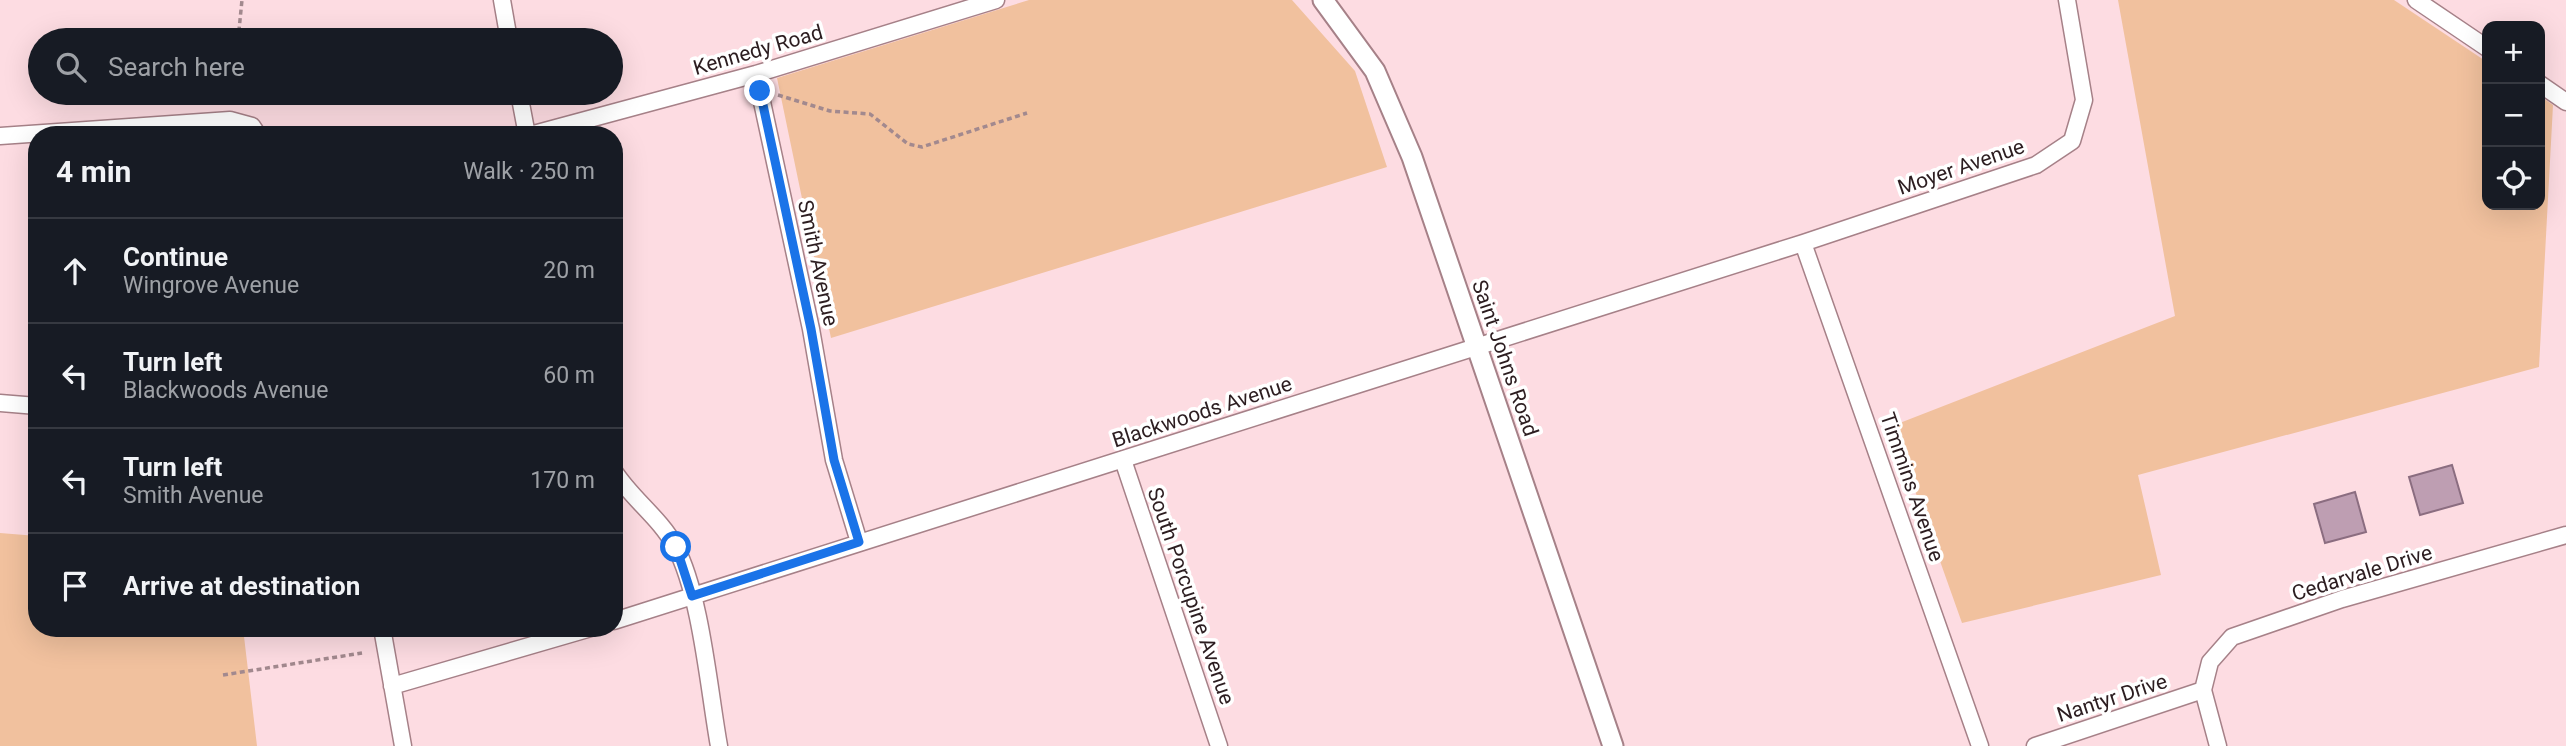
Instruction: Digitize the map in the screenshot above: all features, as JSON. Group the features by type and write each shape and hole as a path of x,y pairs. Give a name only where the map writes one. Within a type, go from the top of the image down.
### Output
{"street":[{"path":"502,0 507,28"},
{"name":"Kennedy Road","path":"562,126 756,74 996,0"},
{"name":"Saint Johns Road","path":"1323,0 1375,71 1412,157 1613,746"},
{"name":"Moyer Avenue","path":"1803,243 2036,165 2072,141 2084,100 2067,0"},
{"path":"2416,0 2482,45"},
{"name":"Smith Avenue","path":"756,74 811,329 834,460 859,542"},
{"path":"2545,87 2566,102"},
{"path":"522,105 526,126"},
{"path":"144,126 230,120 252,126"},
{"path":"0,136 28,134"},
{"name":"Blackwoods Avenue","path":"623,618 1803,243"},
{"name":"Timmins Avenue","path":"1803,243 1980,746"},
{"path":"0,403 28,405"},
{"name":"South Porcupine Avenue","path":"1123,460 1219,746"},
{"path":"623,483 638,504 670,537 681,559 692,596 719,746"},
{"name":"Cedarvale Drive","path":"2203,690 2210,662 2232,637 2342,599 2566,535"},
{"path":"384,637 403,746"},
{"path":"392,686 560,637"},
{"path":"2203,690 2218,746"},
{"name":"Nantyr Drive","path":"2035,746 2203,690"}],"path":[{"path":"239,28 242,0"},
{"path":"760,91 830,111 870,114 908,144 922,147 1027,113"},
{"path":"223,675 362,653"}],"shaded area":[{"path":"1029,0 1292,0 1355,71 1387,167 831,338 777,78"},
{"path":"2118,0 2394,0 2482,59 2482,210 2545,210 2545,99 2553,105 2539,367 2138,475 2161,575 1962,623 1892,426 2175,316"},
{"path":"0,533 28,535 28,637 244,637 257,746 0,746"}],"building":[{"path":"2452,465 2463,503 2420,515 2409,477"},
{"path":"2355,492 2366,532 2325,543 2314,504"}],"route":[{"path":"676,547 692,596 859,542 834,460 811,329 760,91"}]}
